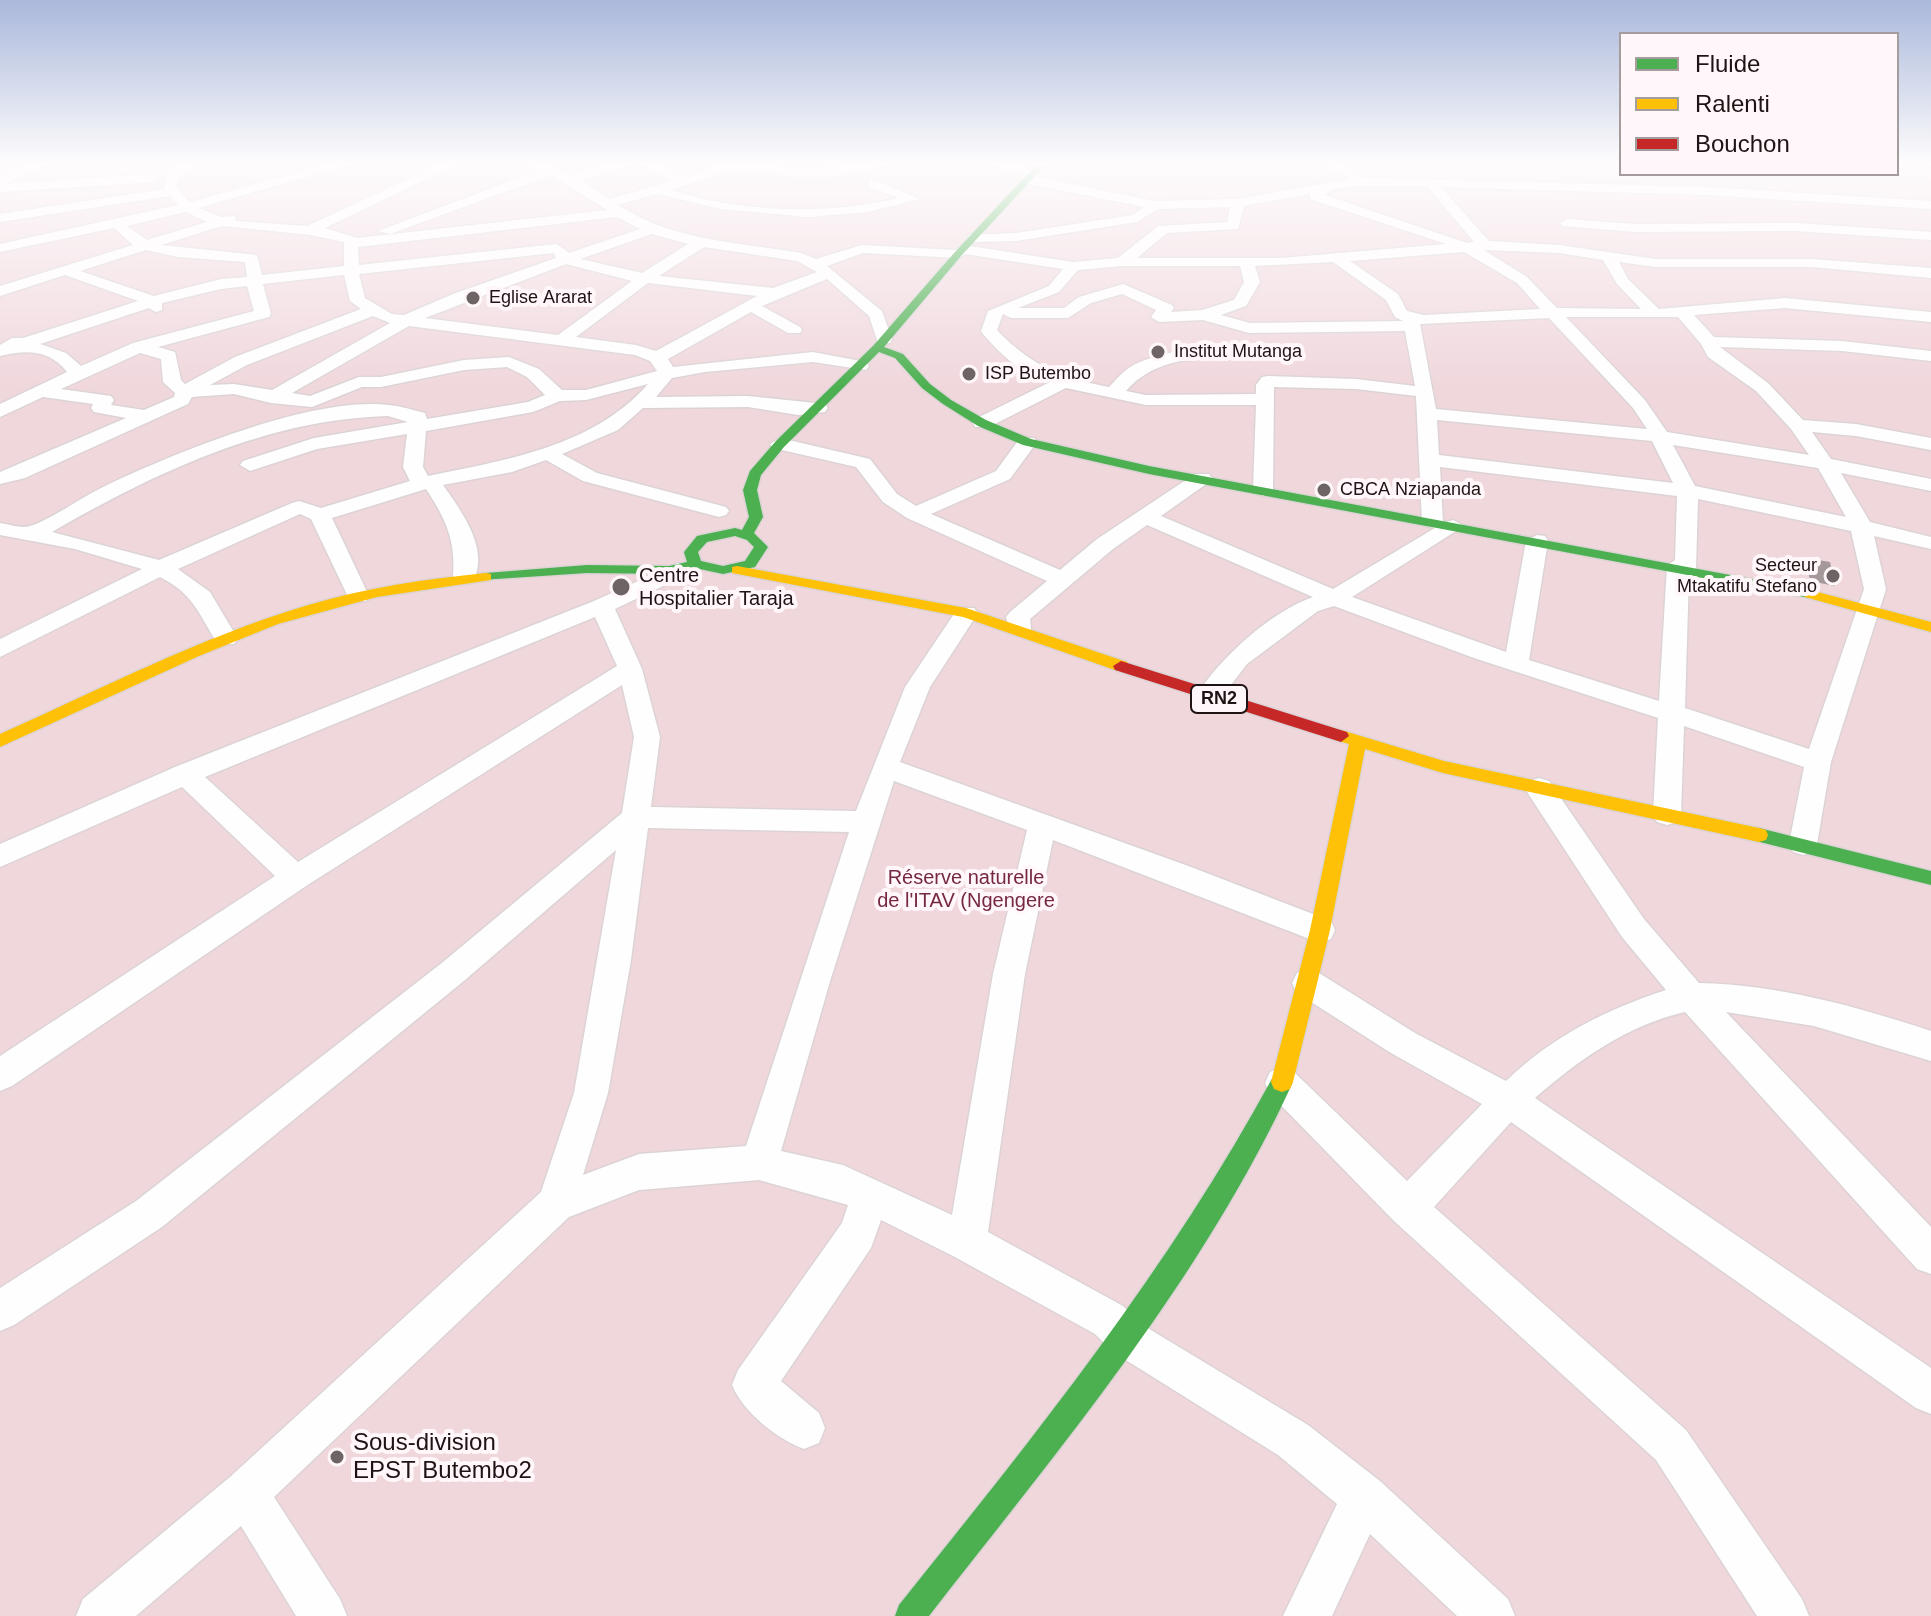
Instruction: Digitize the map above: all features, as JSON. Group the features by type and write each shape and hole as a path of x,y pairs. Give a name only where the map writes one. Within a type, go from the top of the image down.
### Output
{"main road":[{"path":"747,534 756,517 750,490 755,474 780,444 860,366 974,238"},
{"path":"880,344 899,356 926,386 982,423 1027,442 1263,490 1682,567 1870,608 1931,627"},
{"path":"718,533 714,524 719,511 750,490"},
{"path":"590,569 695,545 718,533 747,534 767,552 737,570"},
{"path":"0,741 226,639 358,596 464,578 590,569 686,567 695,545"},
{"name":"RN2","path":"686,567 713,571 737,570 966,613 1209,696 1443,767 1803,844 1931,878"},
{"name":"RN2","path":"829,568 902,603"},
{"path":"910,1616 1127,1338 1202,1226 1282,1083 1320,930 1358,742"}],"street":[{"path":"0,248 47,250 76,238"},
{"path":"0,478 18,474 182,400 184,392 258,334 263,314 254,280 258,255 194,255 132,238"},
{"path":"0,291 174,238"},
{"path":"286,242 293,238"},
{"path":"343,238 353,243 397,238"},
{"path":"353,243 365,238"},
{"path":"555,238 560,253"},
{"path":"271,398 409,319 560,253 616,238"},
{"path":"693,238 704,241 724,238"},
{"path":"781,238 876,314 880,344"},
{"path":"965,247 1009,238"},
{"path":"1122,262 1154,238"},
{"path":"1439,238 1466,247 1504,266 1553,313 1645,410 1687,491 1689,517 1682,567 1667,815"},
{"path":"1478,238 1485,246"},
{"path":"1575,238 1583,252"},
{"path":"1776,238 1812,263"},
{"path":"1871,238 1907,271"},
{"path":"563,339 645,278 704,241"},
{"path":"0,649 163,567 299,507 320,515 426,482 512,466 547,453 611,426 639,403 666,374 665,365 658,357 636,350 388,318 371,311 358,301 352,283 353,243"},
{"path":"658,357 823,269 856,245 965,247 1073,266 1122,262 1246,263 1338,259 1485,246 1583,252 1656,263 1812,263 1931,273"},
{"path":"47,250 67,271 153,301 157,310 180,334"},
{"path":"0,351 153,301 254,280 560,253 583,267 645,278 774,293"},
{"path":"1608,256 1622,281 1655,314"},
{"path":"1209,696 1238,659 1276,629 1310,606 1336,597 1443,524 1412,322 1401,314 1392,297 1338,259"},
{"path":"1105,264 1123,289 1166,308 1159,317 1204,315 1240,303 1252,282 1246,263"},
{"path":"1841,265 1870,287"},
{"path":"1073,266 1054,289 996,311 989,331 1010,354 1036,372 1113,394 1187,402 1255,374"},
{"path":"1002,310 1008,313 1068,313 1085,300 1123,289"},
{"path":"1887,297 1931,334"},
{"path":"1805,304 1842,346"},
{"path":"1263,490 1255,374 1243,330 1249,328 1456,321 1553,313 1683,313 1805,304 1931,317"},
{"path":"751,306 794,330"},
{"path":"0,411 139,347 180,334 258,334 371,311"},
{"path":"1683,313 1709,342 1714,353 1762,387 1798,425 1845,494 1861,526 1875,589 1818,762 1803,844"},
{"path":"1204,315 1249,328"},
{"path":"0,334 66,359 77,374"},
{"path":"258,334 336,361"},
{"path":"1709,342 1842,346 1930,357"},
{"path":"139,347 169,356 172,382 184,392 234,389 309,410 380,409 404,411 418,417 413,467 464,534 467,546 464,578"},
{"path":"1113,394 1138,369 1203,353 1276,380 1356,384 1424,392"},
{"path":"250,465 314,444 533,407 557,396 586,395 666,374 786,358 813,357 860,366"},
{"path":"32,534 113,490 309,410 359,382 381,382 464,365 509,362 533,373 557,396"},
{"path":"982,423 1064,382"},
{"path":"45,392 105,400 100,408 144,416"},
{"path":"639,403 758,402 792,404 798,409 819,408"},
{"path":"1428,414 1660,436 1931,485"},
{"path":"1798,425 1856,430 1931,444"},
{"path":"914,514 1003,475 1027,442"},
{"path":"780,444 863,463 890,498 914,514 1061,579"},
{"path":"547,453 590,477 719,511"},
{"path":"1432,460 1687,491 1931,543"},
{"path":"1019,629 1018,617 1061,579 1202,478"},
{"path":"320,515 358,596"},
{"path":"1146,517 1336,597 1516,664 1673,712 1818,762"},
{"path":"0,529 163,567 198,592 226,639"},
{"path":"1516,664 1537,541"},
{"path":"0,856 185,774 602,606 686,567"},
{"path":"556,1203 591,1093 647,737 630,669 602,606"},
{"path":"759,1163 885,767 918,687 966,613"},
{"path":"0,1075 296,878 630,669"},
{"path":"885,767 1320,930"},
{"path":"185,774 296,878"},
{"path":"1539,788 1633,928 1691,997 1931,1255"},
{"path":"0,1311 149,1214 454,971 636,817 866,822"},
{"path":"967,1242 1009,974 1042,825"},
{"path":"1308,983 1403,1043 1510,1101 1931,1393"},
{"path":"1407,1208 1510,1101 1571,1046 1633,1011 1691,997 1783,1004 1872,1026 1931,1046"},
{"path":"1282,1083 1407,1208 1671,1445 1785,1616"},
{"path":"100,1616 246,1493 556,1203 639,1172 759,1163 843,1183 967,1242 1109,1320 1127,1338 1293,1440 1364,1497 1491,1616"},
{"path":"804,1428 753,1385 857,1234 870,1196"},
{"path":"246,1493 323,1616"},
{"path":"1307,1616 1364,1497"}],"green space":[{"name":"Réserve naturelle de l'ITAV (Ngengere","path":"0,238 1931,238 1931,1616 0,1616"}],"building":[{"path":"1806,558 1830,562 1835,586 1810,581"}],"traffic: fast":[{"path":"747,534 756,517 750,490 755,474 780,444 877,348 973,238"},
{"path":"877,348 899,356 926,386 947,402 982,423 1027,442 1149,470 1810,594"},
{"path":"735,532 752,537 761,547 750,564 723,570 695,564 691,552 702,539 735,532"},
{"path":"486,577 587,569 669,570 695,564"},
{"path":"1759,835 1931,878"},
{"path":"910,1616 1061,1424 1157,1292 1244,1154 1282,1082"}],"traffic: slow":[{"path":"737,570 966,613 1121,666"},
{"path":"0,741 154,669 272,621 377,592 486,577"},
{"path":"1810,594 1931,627"},
{"path":"1341,736 1443,767 1759,835"},
{"path":"1282,1082 1320,930 1358,742"}],"traffic: jam":[{"path":"1121,666 1341,736"}],"place":[{"name":"Eglise Ararat","path":"473,298"},
{"name":"Institut Mutanga","path":"1158,352"},
{"name":"ISP Butembo","path":"969,374"},
{"name":"CBCA Nziapanda","path":"1324,490"},
{"name":"Secteur Mtakatifu Stefano","path":"1833,576"},
{"name":"Centre Hospitalier Taraja","path":"621,587"},
{"name":"Sous-division EPST Butembo2","path":"337,1457"}]}
